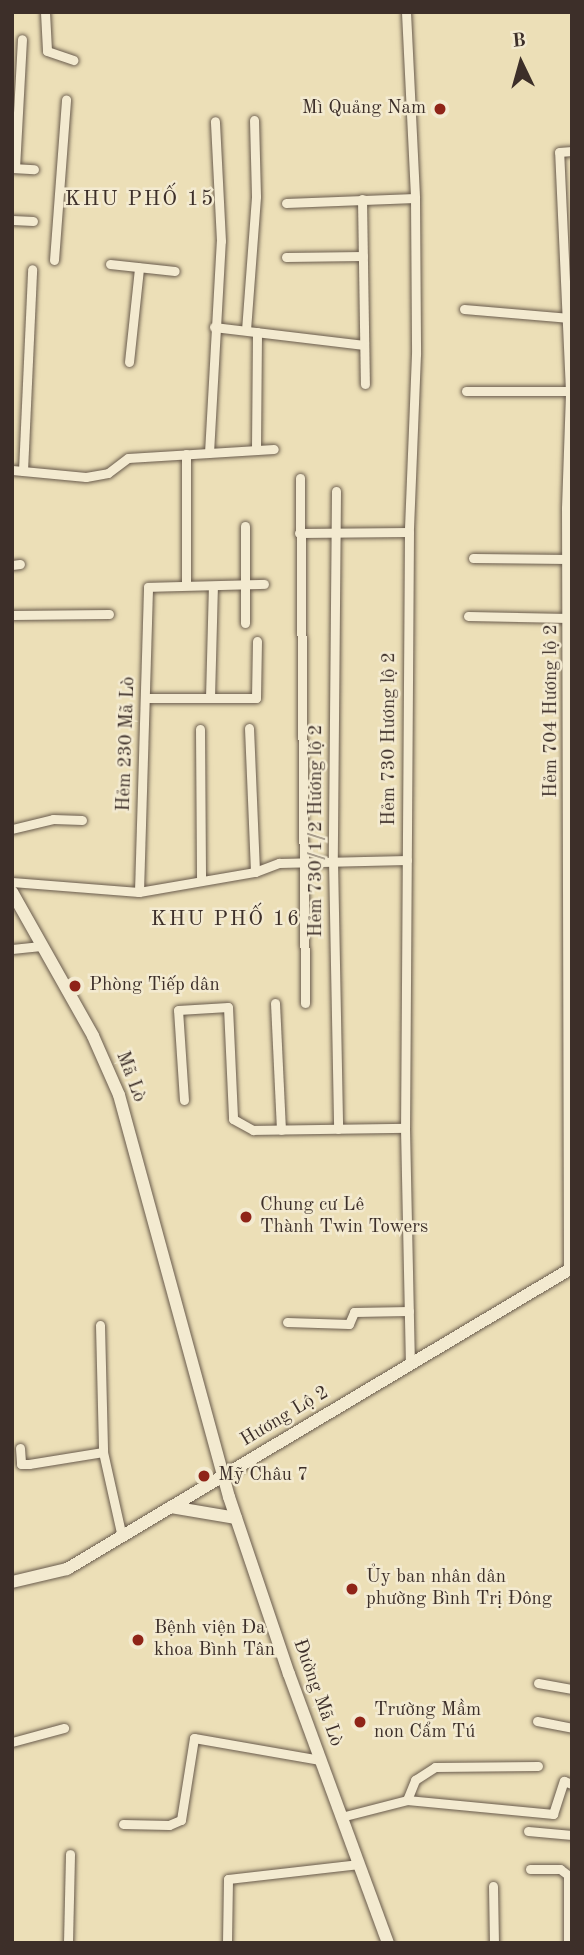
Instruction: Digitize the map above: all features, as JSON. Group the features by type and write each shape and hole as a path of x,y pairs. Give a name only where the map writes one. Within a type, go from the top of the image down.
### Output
{"main road":[{"name":"Mã Lò","path":"12,892 93,1037 118,1095 170,1293"},
{"name":"Hương Lộ 2","path":"12,1582 67,1569 570,1269"},
{"name":"Đường Mã Lò","path":"170,1293 236,1518 320,1760 388,1943"},
{"path":"171,1507 236,1518"}],"street":[{"path":"45,12 47,51 73,60"},
{"name":"Hẻm 730 Hương lộ 2","path":"406,12 415,198 409,532 405,1128 410,1364"},
{"path":"22,39 13,168 34,169"},
{"path":"54,260 66,99"},
{"path":"246,330 256,196 254,120"},
{"path":"209,453 214,327 221,241 215,121"},
{"name":"Hẻm 704 Hương lộ 2","path":"570,1269 570,391 569,318 559,152 572,151"},
{"path":"286,203 415,198"},
{"path":"362,199 365,384"},
{"path":"12,220 33,221"},
{"path":"286,257 363,256"},
{"path":"110,264 175,271"},
{"path":"129,362 139,268"},
{"path":"23,471 32,269"},
{"path":"464,309 569,318"},
{"path":"214,327 364,345"},
{"path":"256,448 257,331"},
{"path":"466,391 570,391"},
{"path":"12,470 86,477 108,473 128,458 256,448 274,449"},
{"path":"186,454 186,584"},
{"path":"300,478 305,1003"},
{"name":"Hẻm 730/1/2 Hương lộ 2","path":"336,491 333,860 338,1129"},
{"path":"245,526 245,623"},
{"path":"299,533 409,532"},
{"path":"472,558 570,565"},
{"name":"Hẻm 230 Mã Lò","path":"139,892 147,698 148,587 264,584"},
{"path":"210,698 213,586"},
{"path":"12,615 109,614"},
{"path":"468,616 570,622"},
{"path":"147,698 256,698 257,641"},
{"path":"249,728 255,872"},
{"path":"200,729 201,880"},
{"path":"12,830 53,819 82,820"},
{"path":"12,882 139,892 303,861 407,860"},
{"path":"12,949 41,946"},
{"path":"275,1003 281,1130"},
{"path":"184,1100 178,1010 228,1007 233,1119 253,1130 405,1128"},
{"path":"287,1322 349,1324 354,1312 409,1311"},
{"path":"100,1325 103,1452 122,1537"},
{"path":"20,1448 21,1464 103,1452"},
{"path":"538,1683 572,1689"},
{"path":"537,1721 572,1728"},
{"path":"12,1742 64,1728"},
{"path":"123,1824 169,1825 183,1817 194,1738 320,1760"},
{"path":"407,1800 415,1780 435,1767 538,1766"},
{"path":"553,1833 553,1814 568,1783"},
{"path":"341,1817 407,1800 553,1814"},
{"path":"528,1831 572,1835"},
{"path":"68,1943 70,1854"},
{"path":"227,1943 228,1879 359,1864"},
{"path":"530,1869 560,1869 568,1875 568,1943"},
{"path":"493,1886 494,1943"}],"place":[{"name":"Mì Quảng Nam","path":"440,109"},
{"name":"Phòng Tiếp dân","path":"75,986"},
{"name":"Chung cư Lê Thành Twin Towers","path":"246,1217"},
{"name":"Mỹ Châu 7","path":"204,1476"},
{"name":"Ủy ban nhân dân phường Bình Trị Đông","path":"352,1589"},
{"name":"Bệnh viện Đa khoa Bình Tân","path":"138,1640"},
{"name":"Trường Mầm non Cẩm Tú","path":"360,1722"}],"district":[{"name":"KHU PHỐ 15","path":"140,200"},
{"name":"KHU PHỐ 16","path":"226,920"}]}
